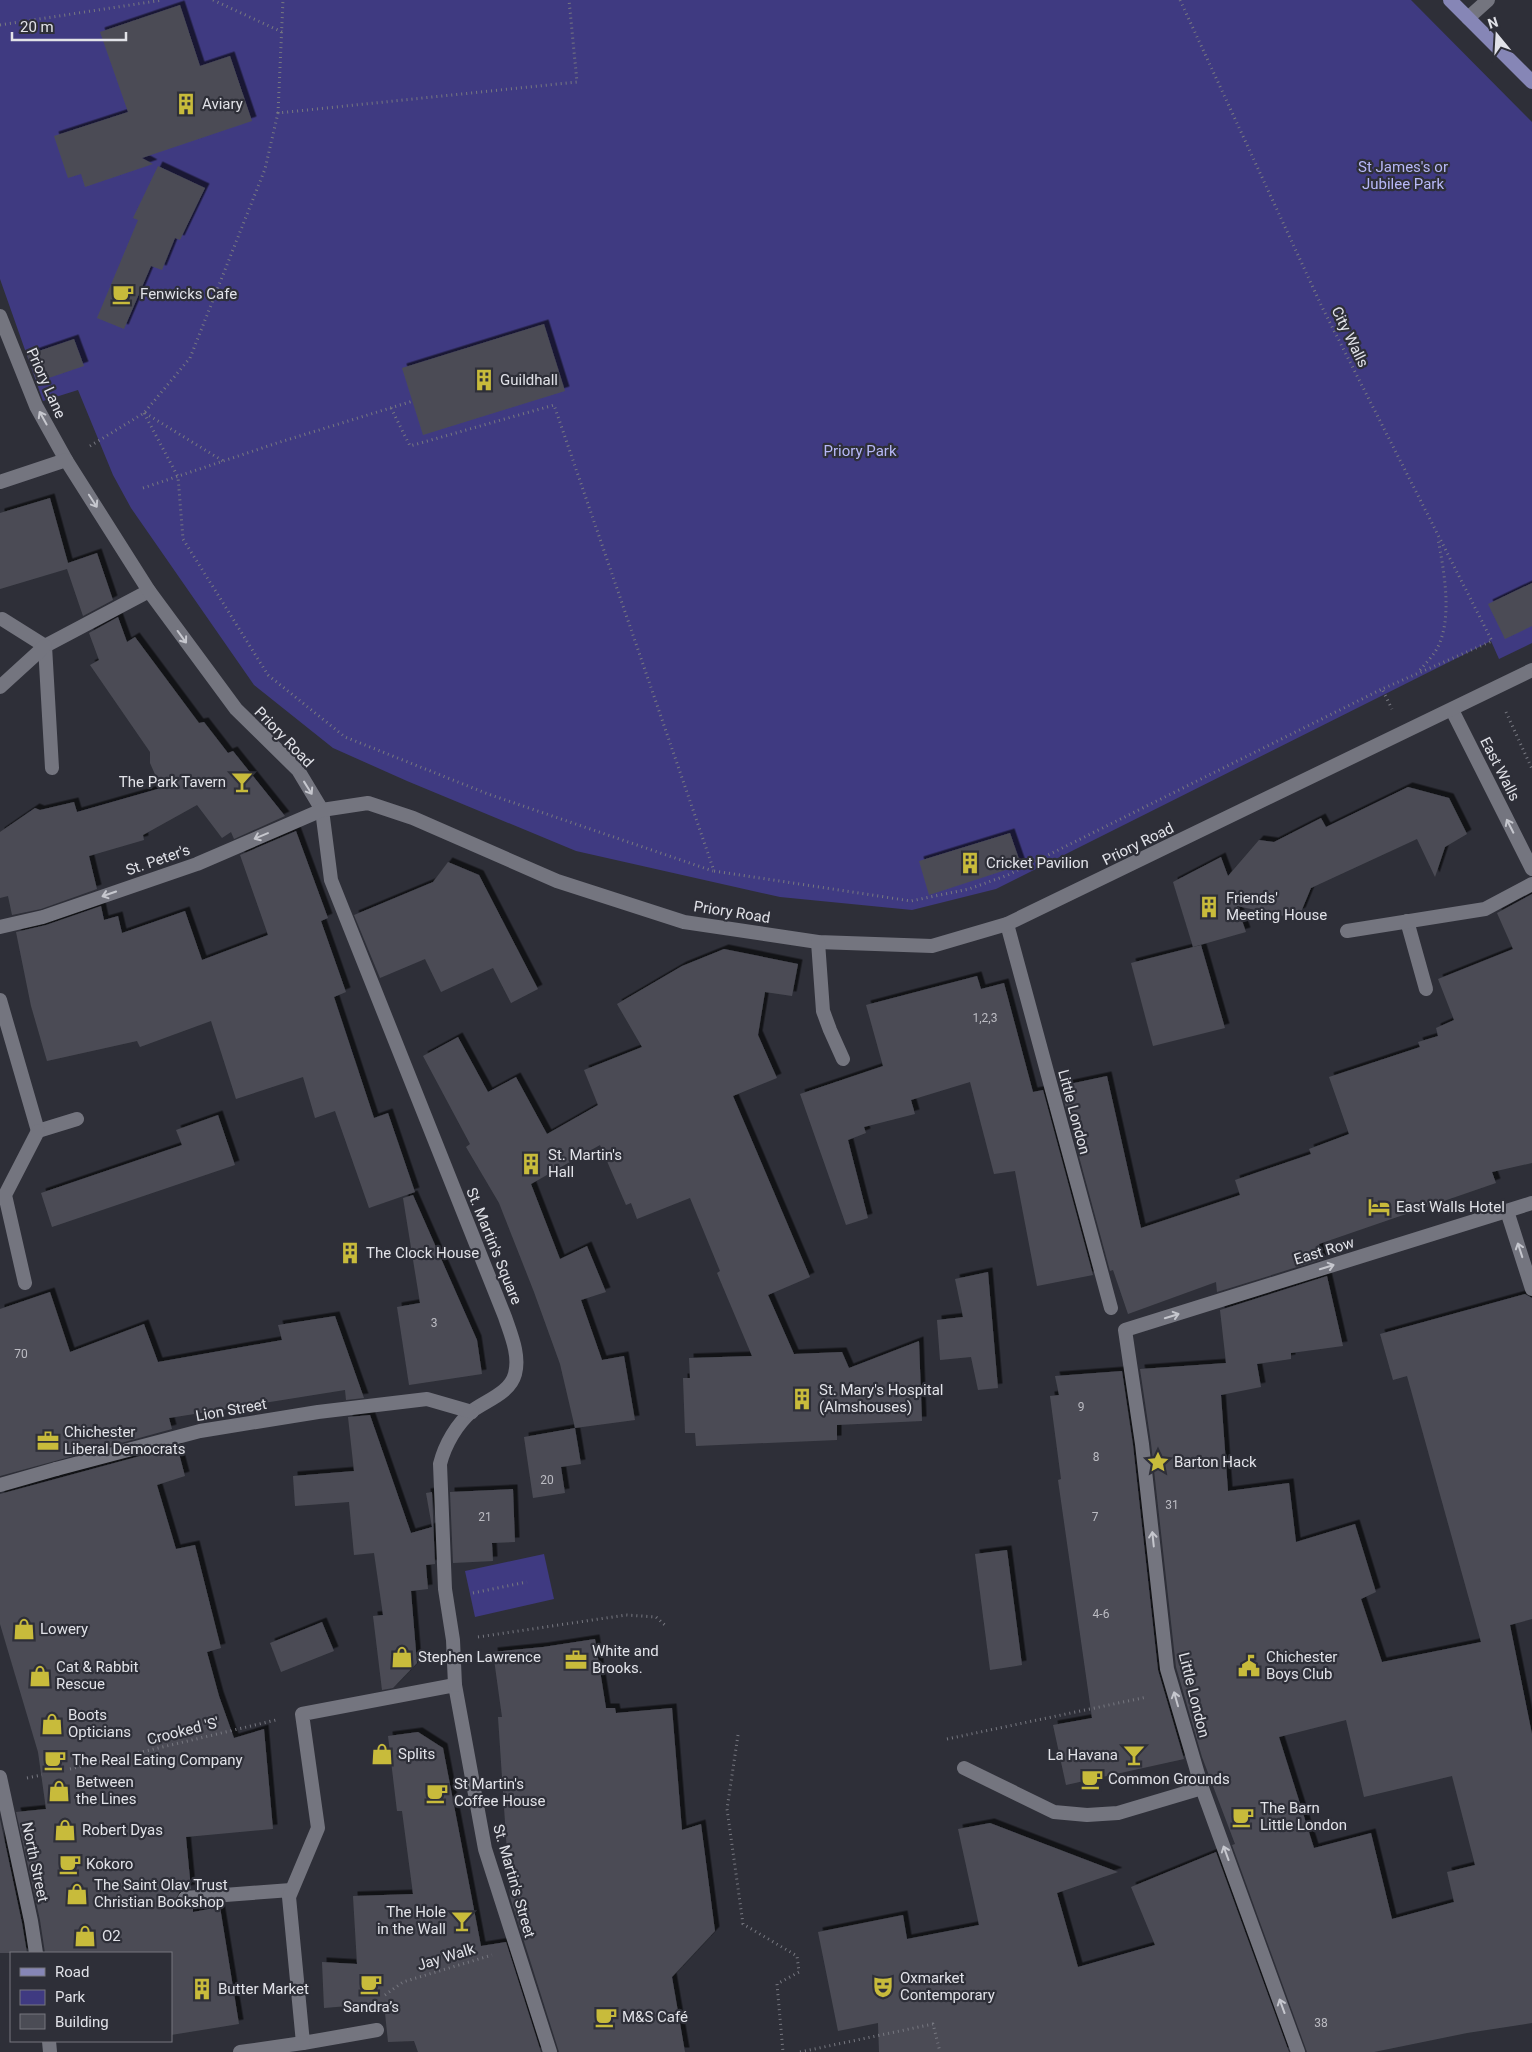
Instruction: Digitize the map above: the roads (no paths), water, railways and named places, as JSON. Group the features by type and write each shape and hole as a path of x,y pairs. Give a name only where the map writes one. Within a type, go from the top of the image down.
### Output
{"main road":[{"path":"1450,0 1532,82"}],"street":[{"path":"1468,18 1488,0"},
{"name":"Priory Lane","path":"0,316 36,406 66,460"},
{"path":"0,482 66,460"},
{"name":"Priory Road","path":"66,460 148,591 236,709 298,770 322,810 368,803 413,818 557,881 684,922 818,942 932,946 1007,924 1532,670"},
{"path":"0,687 45,646 148,591"},
{"path":"2,619 45,646"},
{"path":"45,646 52,768"},
{"name":"East Walls","path":"1452,710 1532,869"},
{"name":"St. Peter's","path":"0,926 42,917 197,864 322,810"},
{"name":"St. Martin's Square","path":"322,810 331,880 505,1317 516,1352 517,1363 512,1382 502,1392 472,1412 459,1425 444,1452 440,1464 442,1553 452,1640 454,1686"},
{"path":"1347,931 1485,909 1532,884"},
{"path":"1407,921 1426,988"},
{"name":"Little London","path":"1007,924 1110,1308"},
{"path":"818,942 823,1011 843,1059"},
{"path":"0,1000 38,1131 5,1195 25,1282"},
{"path":"38,1131 77,1119"},
{"name":"East Row","path":"1125,1330 1532,1203"},
{"path":"1507,1211 1532,1289"},
{"name":"Little London","path":"1125,1330 1142,1444 1167,1669 1202,1788 1298,2052"},
{"name":"Lion Street","path":"0,1485 200,1431 318,1412 427,1399 472,1412"},
{"path":"303,2043 289,1896 318,1828 302,1714 454,1686"},
{"name":"St. Martin's Street","path":"454,1686 485,1849 550,2052"},
{"path":"964,1768 1054,1812 1088,1815 1118,1813 1202,1788"},
{"name":"North Street","path":"0,1777 36,1952"},
{"path":"185,1898 291,1890"},
{"path":"240,2052 377,2030"}],"place":[{"name":"Aviary","path":"186,104"},
{"name":"Fenwicks Cafe","path":"123,294"},
{"name":"Guildhall","path":"484,380"},
{"name":"The Park Tavern","path":"242,782"},
{"name":"Cricket Pavilion","path":"970,863"},
{"name":"Friends' Meeting House","path":"1209,907"},
{"name":"St. Martin's Hall","path":"531,1164"},
{"name":"East Walls Hotel","path":"1379,1207"},
{"name":"The Clock House","path":"350,1253"},
{"name":"St. Mary's Hospital (Almshouses)","path":"802,1399"},
{"name":"Chichester Liberal Democrats","path":"48,1441"},
{"name":"Barton Hack","path":"1158,1462"},
{"name":"Lowery","path":"24,1629"},
{"name":"Stephen Lawrence","path":"402,1657"},
{"name":"White and Brooks.","path":"576,1660"},
{"name":"Chichester Boys Club","path":"1249,1666"},
{"name":"Cat & Rabbit Rescue","path":"40,1676"},
{"name":"Boots Opticians","path":"52,1724"},
{"name":"Splits","path":"382,1754"},
{"name":"La Havana","path":"1134,1755"},
{"name":"The Real Eating Company","path":"55,1760"},
{"name":"Common Grounds","path":"1092,1779"},
{"name":"Between the Lines","path":"59,1791"},
{"name":"St Martin's Coffee House","path":"437,1793"},
{"name":"The Barn Little London","path":"1243,1817"},
{"name":"Robert Dyas","path":"65,1830"},
{"name":"Kokoro","path":"70,1864"},
{"name":"The Saint Olav Trust Christian Bookshop","path":"77,1894"},
{"name":"The Hole in the Wall","path":"462,1921"},
{"name":"O2","path":"85,1936"},
{"name":"Sandra’s","path":"371,1984"},
{"name":"Oxmarket Contemporary","path":"883,1987"},
{"name":"Butter Market","path":"202,1989"},
{"name":"M&S Café","path":"606,2017"}],"park label":[{"name":"St James's or Jubilee Park","path":"1403,176"},
{"name":"Priory Park","path":"860,451"}]}
